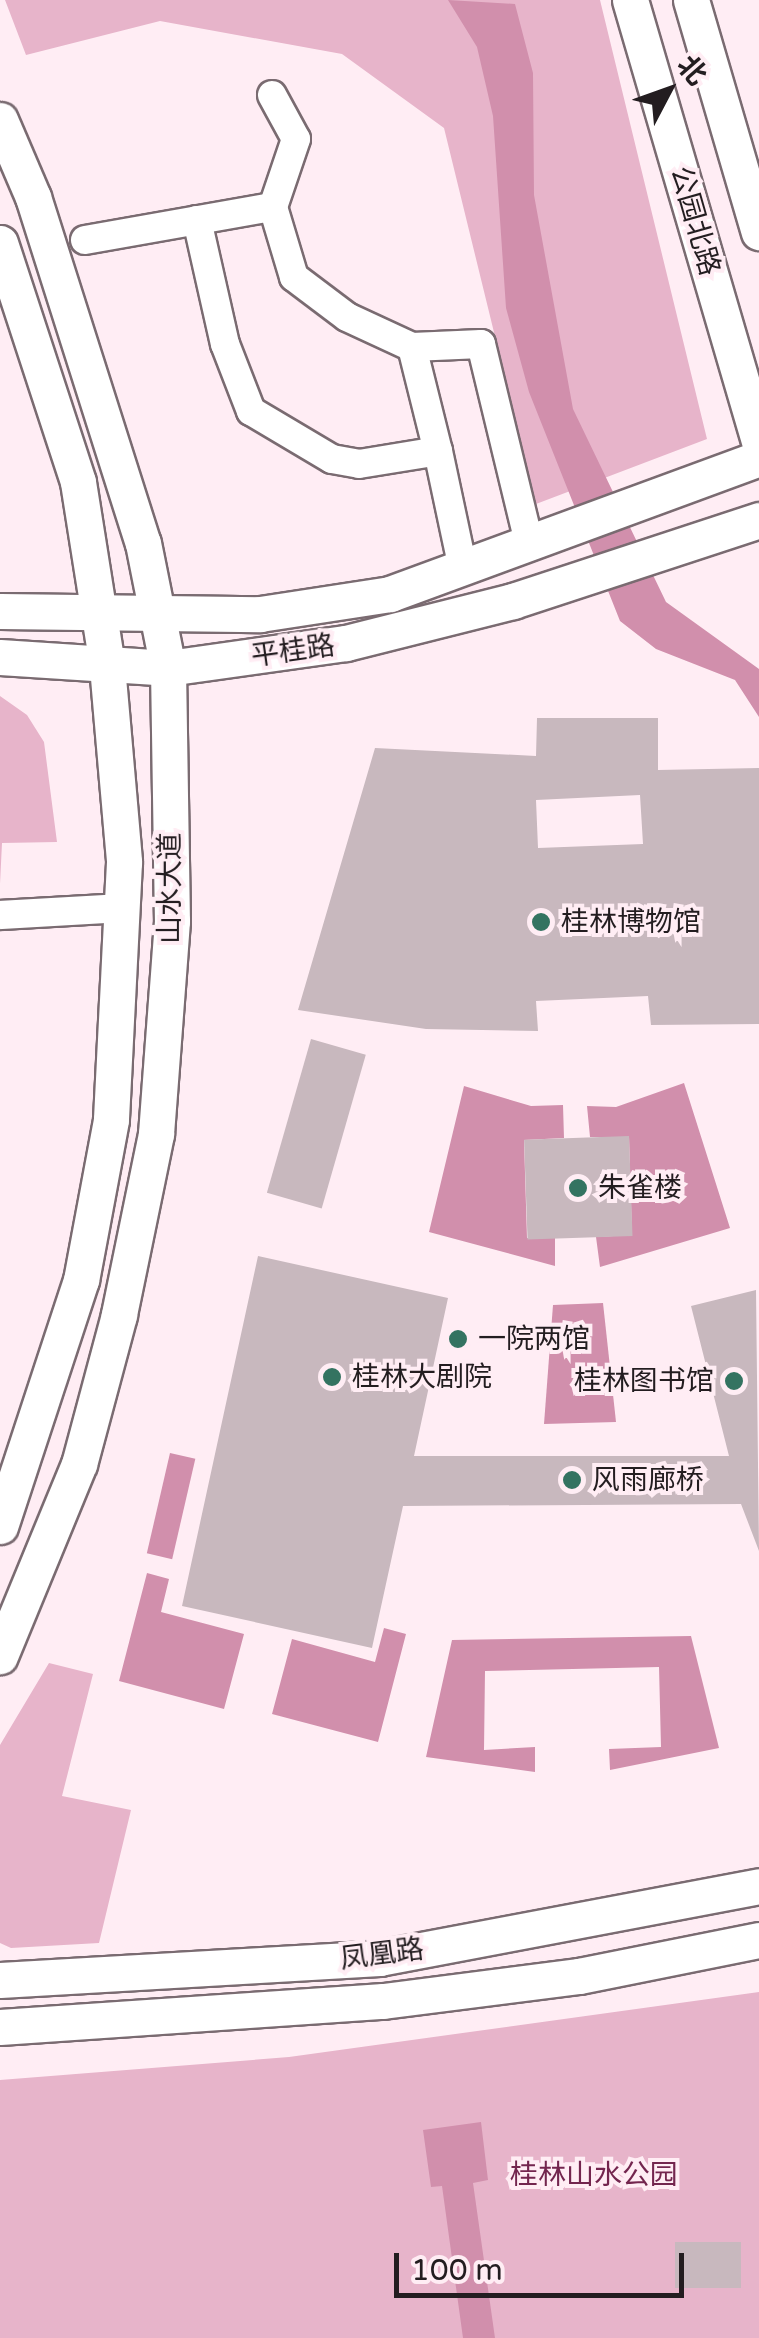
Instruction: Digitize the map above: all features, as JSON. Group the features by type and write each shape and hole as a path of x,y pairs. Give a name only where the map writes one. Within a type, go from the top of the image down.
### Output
{"main road":[{"name":"公园北路","path":"630,0 759,441"},
{"name":"公园北路","path":"691,0 759,232"},
{"name":"山水大道","path":"0,120 33,196 143,542 168,668 172,921 156,1134 79,1464 0,1656"},
{"name":"山水大道","path":"0,243 78,482 106,666 122,908 111,1120 81,1280 0,1526"},
{"path":"0,611 98,608 157,614 260,614 390,594 688,490 759,458"},
{"name":"平桂路","path":"0,657 168,668 425,628 759,520"},
{"name":"凤凰路","path":"0,1980 379,1958 759,1886"},
{"name":"凤凰路","path":"0,2027 382,2001 580,1976 759,1940"},
{"path":"0,1965 55,1977"}],"street":[{"path":"272,96 296,139 274,207 294,277 386,341 412,347 481,344 545,541"},
{"path":"85,240 274,207"},
{"path":"197,220 225,344 250,411 332,459 359,464 438,451"},
{"path":"412,347 463,569"},
{"path":"0,915 122,908"}],"green space":[{"path":"5,0 600,0 707,439 536,504 444,128 342,54 160,21 26,55"},
{"path":"0,696 27,715 44,742 57,842 2,843 0,884"},
{"path":"49,1663 93,1674 62,1796 131,1810 99,1943 11,1948 0,1943 0,1745"},
{"name":"桂林山水公园","path":"759,1992 759,2338 0,2338 0,2080 289,2057"}],"shaded area":[{"path":"448,0 515,4 533,73 534,195 573,409 666,602 759,669 759,717 735,680 656,649 620,621 529,392 506,308 493,116 477,47"},
{"path":"684,1083 730,1228 600,1267 596,1237 632,1235 629,1137 590,1137 587,1106 616,1107"},
{"path":"464,1086 531,1106 563,1105 564,1138 524,1140 527,1238 555,1238 555,1266 429,1232"},
{"path":"603,1303 616,1422 544,1424 553,1305"},
{"path":"170,1453 195,1459 172,1559 147,1553"},
{"path":"147,1573 169,1579 161,1612 244,1634 224,1709 119,1681"},
{"path":"384,1628 406,1634 378,1742 272,1714 292,1639 375,1662"},
{"path":"691,1636 719,1748 610,1770 609,1749 661,1747 659,1667 485,1671 484,1750 535,1747 535,1772 426,1757 452,1640"},
{"path":"481,2122 488,2180 473,2183 495,2338 463,2338 442,2186 431,2187 423,2130"}],"building":[{"name":"桂林博物馆","path":"537,718 658,718 658,770 759,768 759,1024 651,1025 648,996 536,1001 538,1031 426,1029 298,1010 375,748 536,756","holes":["640,795 643,844 538,848 536,800"]},
{"path":"311,1039 366,1055 322,1209 267,1193"},
{"name":"朱雀楼","path":"629,1136 632,1236 528,1240 524,1140"},
{"name":"桂林大剧院","path":"258,1256 448,1298 414,1456 729,1456 691,1306 756,1290 759,1551 741,1504 403,1506 372,1648 182,1606"},
{"path":"675,2242 741,2242 741,2288 675,2288"}],"place":[{"name":"桂林博物馆","path":"541,922"},
{"name":"朱雀楼","path":"578,1188"},
{"name":"一院两馆","path":"458,1339"},
{"name":"桂林大剧院","path":"332,1377"},
{"name":"桂林图书馆","path":"734,1381"},
{"name":"风雨廊桥","path":"572,1480"}]}
